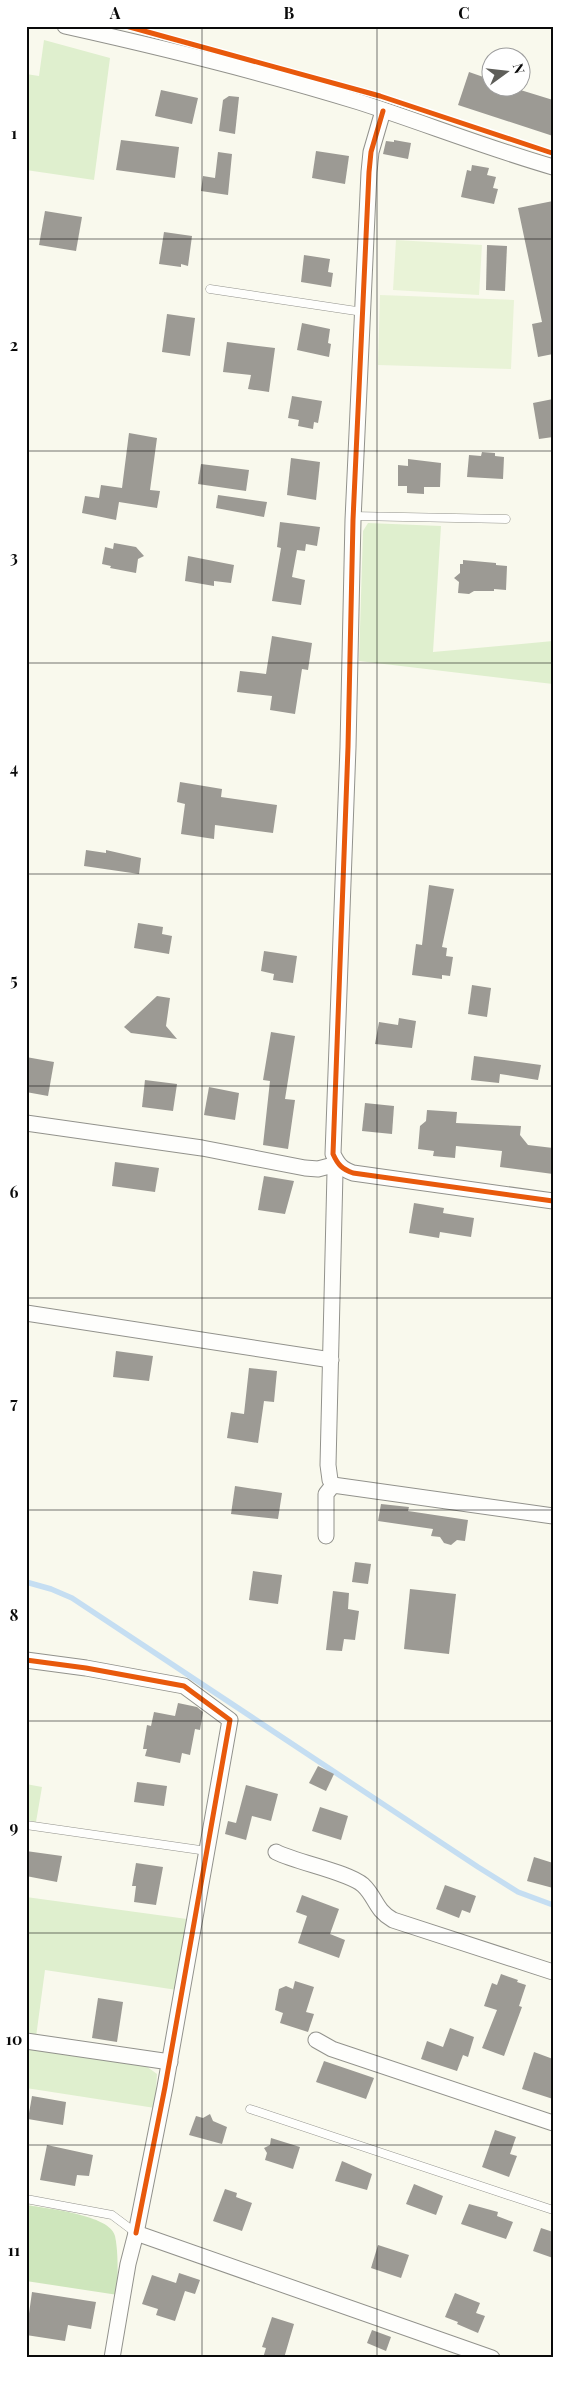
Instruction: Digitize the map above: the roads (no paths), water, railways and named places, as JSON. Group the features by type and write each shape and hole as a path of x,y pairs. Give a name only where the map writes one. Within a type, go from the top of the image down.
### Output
{"street":[{"path":"65,26 260,73 553,167"},
{"path":"333,1485 330,1480 328,1465 335,1178 337,1164 332,1147 348,747 353,516 371,152 383,111"},
{"path":"26,1123 202,1148 305,1168 318,1168 337,1164 344,1169 364,1174 553,1201"},
{"path":"26,1312 331,1360"},
{"path":"333,1485 553,1516"},
{"path":"326,1536 326,1494 333,1485"},
{"path":"26,1660 86,1668 184,1686 230,1720 170,2062 136,2233 128,2264 112,2358"},
{"path":"276,1852 290,1859 349,1878 363,1885 382,1914 393,1920 553,1972"},
{"path":"316,2040 332,2049 553,2123"},
{"path":"26,2041 170,2062"},
{"path":"136,2233 492,2358"}],"lane":[{"path":"210,289 363,312"},
{"path":"353,516 506,519"},
{"path":"26,1825 207,1851"},
{"path":"250,2109 553,2210"},
{"path":"26,2199 112,2215 136,2233"}],"waterway":[{"path":"26,1582 51,1589 72,1598 478,1867 518,1892 553,1905"}]}
